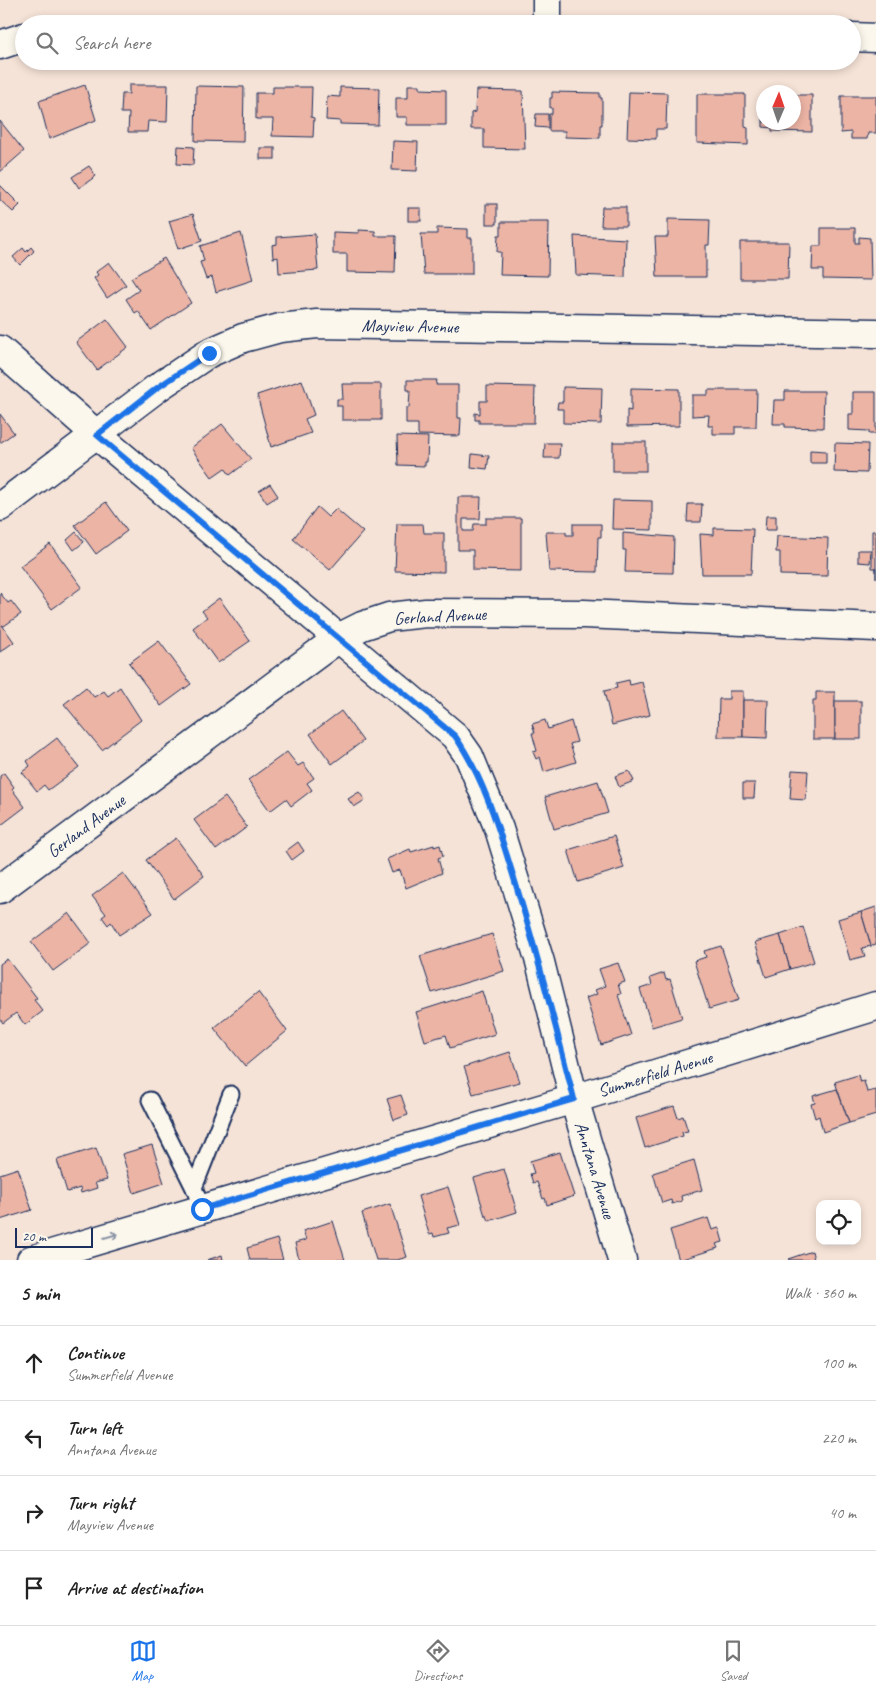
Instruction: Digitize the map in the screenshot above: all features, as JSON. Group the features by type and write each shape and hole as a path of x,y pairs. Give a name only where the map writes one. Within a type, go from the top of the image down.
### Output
{"street":[{"path":"547,15 548,0"},
{"path":"861,37 876,38"},
{"path":"0,45 15,40"},
{"name":"Mayview Avenue","path":"0,507 157,388 209,353 243,338 280,328 317,324 876,333"},
{"name":"Anntana Avenue","path":"0,350 97,435 340,637 455,736 469,756 499,829 540,962 574,1099 622,1260"},
{"name":"Gerland Avenue","path":"0,889 340,637 362,626 389,617 426,613 584,614 876,627"},
{"name":"Summerfield Avenue","path":"31,1260 198,1198 574,1099 876,1006"}],"lane":[{"path":"198,1198 230,1094"},
{"path":"150,1100 198,1198"}],"building":[{"path":"85,85 96,120 49,139 39,101"},
{"path":"129,85 168,85 167,122 148,121 147,132 128,132 129,113 121,113 122,94 129,94"},
{"path":"408,85 420,85 420,89 446,90 446,125 407,125 407,117 396,117 396,98 408,98"},
{"path":"196,86 244,87 243,142 195,141"},
{"path":"273,87 312,87 311,117 314,118 313,137 272,136 273,119 256,119 256,93 273,93"},
{"path":"340,87 379,88 378,125 340,124 340,121 326,120 327,96 340,97"},
{"path":"476,90 523,91 525,149 484,148 484,129 471,129 471,113 475,112"},
{"path":"552,92 600,93 600,98 602,98 602,125 600,125 600,138 565,137 565,131 549,131 549,114 552,114 550,98 552,98"},
{"path":"629,92 667,93 666,129 656,129 656,139 627,138"},
{"path":"697,94 745,94 745,127 748,128 748,145 697,143"},
{"path":"801,95 812,95 812,132 772,131 801,130"},
{"path":"841,96 876,96 876,133 868,133 867,139 851,139 851,132 841,133"},
{"path":"536,114 548,114 548,128 535,127"},
{"path":"0,121 24,151 0,172"},
{"path":"393,141 418,142 417,171 392,170"},
{"path":"178,146 194,147 193,165 177,164"},
{"path":"260,148 275,148 275,159 260,159"},
{"path":"89,166 96,176 79,188 72,177"},
{"path":"0,185 20,205 13,212 0,200"},
{"path":"486,204 497,204 497,224 486,224"},
{"path":"602,207 626,207 626,226 601,226"},
{"path":"408,208 421,208 421,221 408,221"},
{"path":"193,214 202,241 178,249 169,221"},
{"path":"668,219 710,220 709,245 706,245 706,277 657,277 655,237 668,237"},
{"path":"501,222 549,222 548,276 500,275 501,252 497,252 498,235 501,235"},
{"path":"437,228 468,229 468,238 472,238 472,274 424,274 421,234 437,234"},
{"path":"821,228 855,228 855,243 859,243 859,237 870,238 871,280 823,279 823,270 812,270 813,246 821,246"},
{"path":"359,230 375,231 375,236 396,236 395,273 347,272 347,254 333,254 333,232 359,233"},
{"path":"241,233 253,280 216,292 212,277 206,279 200,262 204,261 200,246"},
{"path":"315,234 318,270 279,273 278,257 273,258 272,245 277,244 277,237"},
{"path":"574,236 626,239 625,277 576,275"},
{"path":"740,242 789,242 788,279 740,279"},
{"path":"31,247 34,251 20,265 13,257 23,248 26,252"},
{"path":"164,258 191,303 151,330 138,311 135,313 126,299 139,290 131,278"},
{"path":"109,262 126,285 107,298 94,278 98,275 96,272"},
{"path":"107,319 128,347 97,370 76,342"},
{"path":"302,380 314,415 305,419 311,433 271,447 257,395"},
{"path":"407,380 437,380 436,385 458,385 458,418 461,418 460,436 418,435 418,424 406,424 406,408 409,408 410,390 407,390"},
{"path":"342,384 381,384 381,420 342,420 342,406 337,406 337,399 343,399"},
{"path":"487,386 535,387 534,423 479,423 479,420 475,420 475,413 480,414 480,401 487,401"},
{"path":"563,387 602,388 601,424 563,423 563,409 557,409 558,402 563,402"},
{"path":"631,388 679,389 679,426 627,427 627,410 631,411"},
{"path":"708,390 757,390 756,427 735,427 735,434 713,434 713,426 708,426 709,415 692,416 692,395 708,395"},
{"path":"785,391 824,391 823,428 785,427 785,424 773,424 774,400 785,400"},
{"path":"853,392 876,392 876,434 869,434 869,431 849,430 849,414 853,414"},
{"path":"0,414 14,433 0,443"},
{"path":"222,424 251,459 230,475 225,468 212,477 191,448"},
{"path":"397,436 428,437 427,462 425,462 425,466 398,465"},
{"path":"613,442 646,442 646,471 613,471"},
{"path":"545,443 560,443 559,458 544,458"},
{"path":"835,443 868,444 867,473 834,472"},
{"path":"810,450 826,451 826,463 810,463"},
{"path":"472,454 489,456 487,469 471,467"},
{"path":"270,484 278,496 267,503 259,491"},
{"path":"458,497 481,497 480,519 463,519 463,531 473,531 474,524 486,524 486,518 521,518 521,571 473,570 473,550 458,550"},
{"path":"613,500 652,501 652,530 612,529"},
{"path":"106,502 127,531 96,554 75,525"},
{"path":"688,504 702,504 701,522 687,522"},
{"path":"317,507 328,517 336,509 363,532 330,570 293,539"},
{"path":"766,516 776,516 776,530 765,530"},
{"path":"397,524 423,524 424,533 444,533 444,572 395,571"},
{"path":"573,524 601,524 601,537 598,537 597,572 549,571 546,532 566,532 566,535 573,535"},
{"path":"714,528 753,529 751,574 702,574 700,534 714,535"},
{"path":"872,531 876,531 876,568 872,568"},
{"path":"76,532 84,542 74,550 67,540"},
{"path":"623,533 674,537 673,573 625,572 626,550 623,550"},
{"path":"777,536 828,538 827,576 780,575 780,552 776,552"},
{"path":"50,544 82,587 52,609 20,566"},
{"path":"858,550 871,550 870,563 858,562"},
{"path":"0,593 8,603 11,601 21,614 4,626 2,625 14,642 0,652"},
{"path":"219,598 250,641 218,663 193,628 207,617 202,611"},
{"path":"159,641 191,684 161,706 129,663"},
{"path":"629,680 630,685 642,682 650,715 612,725 604,691 617,688 616,683"},
{"path":"86,687 94,697 104,691 108,696 120,687 141,720 102,750 64,704"},
{"path":"729,691 743,691 743,737 718,737 719,699 729,699"},
{"path":"816,692 835,692 835,739 813,739 813,700 816,700"},
{"path":"743,700 768,700 767,738 743,737"},
{"path":"835,701 861,701 861,739 835,739"},
{"path":"341,711 363,741 332,764 310,734"},
{"path":"545,720 548,729 571,721 577,742 570,744 576,762 544,772 540,757 536,759 533,752 537,751 532,733 535,733 532,724"},
{"path":"57,738 79,767 48,790 44,785 37,791 22,772 30,766 27,761"},
{"path":"287,752 298,766 303,763 314,778 307,783 312,790 291,806 286,799 270,811 248,780"},
{"path":"792,770 808,771 806,800 790,799"},
{"path":"629,771 634,781 619,787 615,776"},
{"path":"4,773 14,787 12,789 25,807 0,826 0,776"},
{"path":"598,781 608,813 554,829 545,797"},
{"path":"743,783 755,783 754,798 743,798"},
{"path":"359,792 365,800 354,807 348,799"},
{"path":"225,797 247,827 216,850 194,820"},
{"path":"614,836 624,868 578,882 568,850"},
{"path":"176,838 204,876 174,899 146,860"},
{"path":"298,842 304,851 292,860 286,851"},
{"path":"434,845 434,847 440,845 443,856 438,858 442,873 406,888 400,870 392,873 387,859 410,849 411,852"},
{"path":"123,873 153,913 119,935 111,922 108,925 102,917 106,914 92,896"},
{"path":"876,907 876,944 871,946 861,912"},
{"path":"861,912 871,946 862,948 865,956 850,960 838,919"},
{"path":"69,913 91,943 53,971 31,942"},
{"path":"803,927 814,962 790,969 780,935"},
{"path":"492,934 504,971 432,993 420,956"},
{"path":"780,935 790,969 766,977 755,942"},
{"path":"721,946 739,1000 709,1009 694,961 706,957 704,951"},
{"path":"7,959 37,998 34,1000 43,1011 25,1025 16,1013 3,1023 0,1019 0,964"},
{"path":"618,963 625,982 618,984 621,994 618,995 631,1035 601,1045 586,998 597,994 595,990 605,986 599,969"},
{"path":"664,973 666,980 670,979 682,1018 652,1027 640,989 652,985 650,978"},
{"path":"482,991 495,1034 450,1048 446,1035 425,1041 416,1012"},
{"path":"258,992 287,1031 245,1066 214,1028"},
{"path":"510,1052 520,1082 473,1094 464,1067"},
{"path":"858,1075 860,1082 864,1081 867,1092 876,1090 876,1115 849,1123 835,1082"},
{"path":"837,1089 849,1123 823,1132 819,1116 815,1118 811,1104 815,1103 813,1096"},
{"path":"401,1095 408,1115 394,1120 387,1099"},
{"path":"674,1106 678,1118 683,1116 688,1131 682,1132 683,1136 645,1148 636,1118"},
{"path":"152,1145 164,1183 134,1193 122,1154"},
{"path":"96,1148 107,1180 95,1183 97,1188 81,1193 80,1188 67,1192 57,1160"},
{"path":"560,1152 574,1196 547,1205 537,1182 533,1183 530,1174 534,1173 530,1161"},
{"path":"694,1160 702,1190 681,1196 682,1201 672,1204 671,1200 662,1203 653,1173"},
{"path":"18,1168 32,1210 0,1220 0,1174"},
{"path":"504,1169 517,1212 489,1221 487,1216 485,1216 474,1178"},
{"path":"448,1187 460,1225 447,1228 449,1233 434,1237 433,1233 429,1234 418,1196"},
{"path":"390,1204 407,1257 397,1260 376,1260 362,1213"},
{"path":"708,1218 712,1230 719,1228 723,1242 716,1244 718,1248 679,1260 670,1230"},
{"path":"333,1221 345,1260 299,1260 295,1243 306,1240 303,1231"},
{"path":"277,1239 283,1260 250,1260 247,1248"},
{"path":"812,1251 814,1260 788,1259"},
{"path":"222,1255 223,1260 207,1260"}],"route":[{"path":"202,1209 298,1179 574,1099 540,962 499,829 469,756 455,736 340,637 97,435 157,388 209,353"}]}
